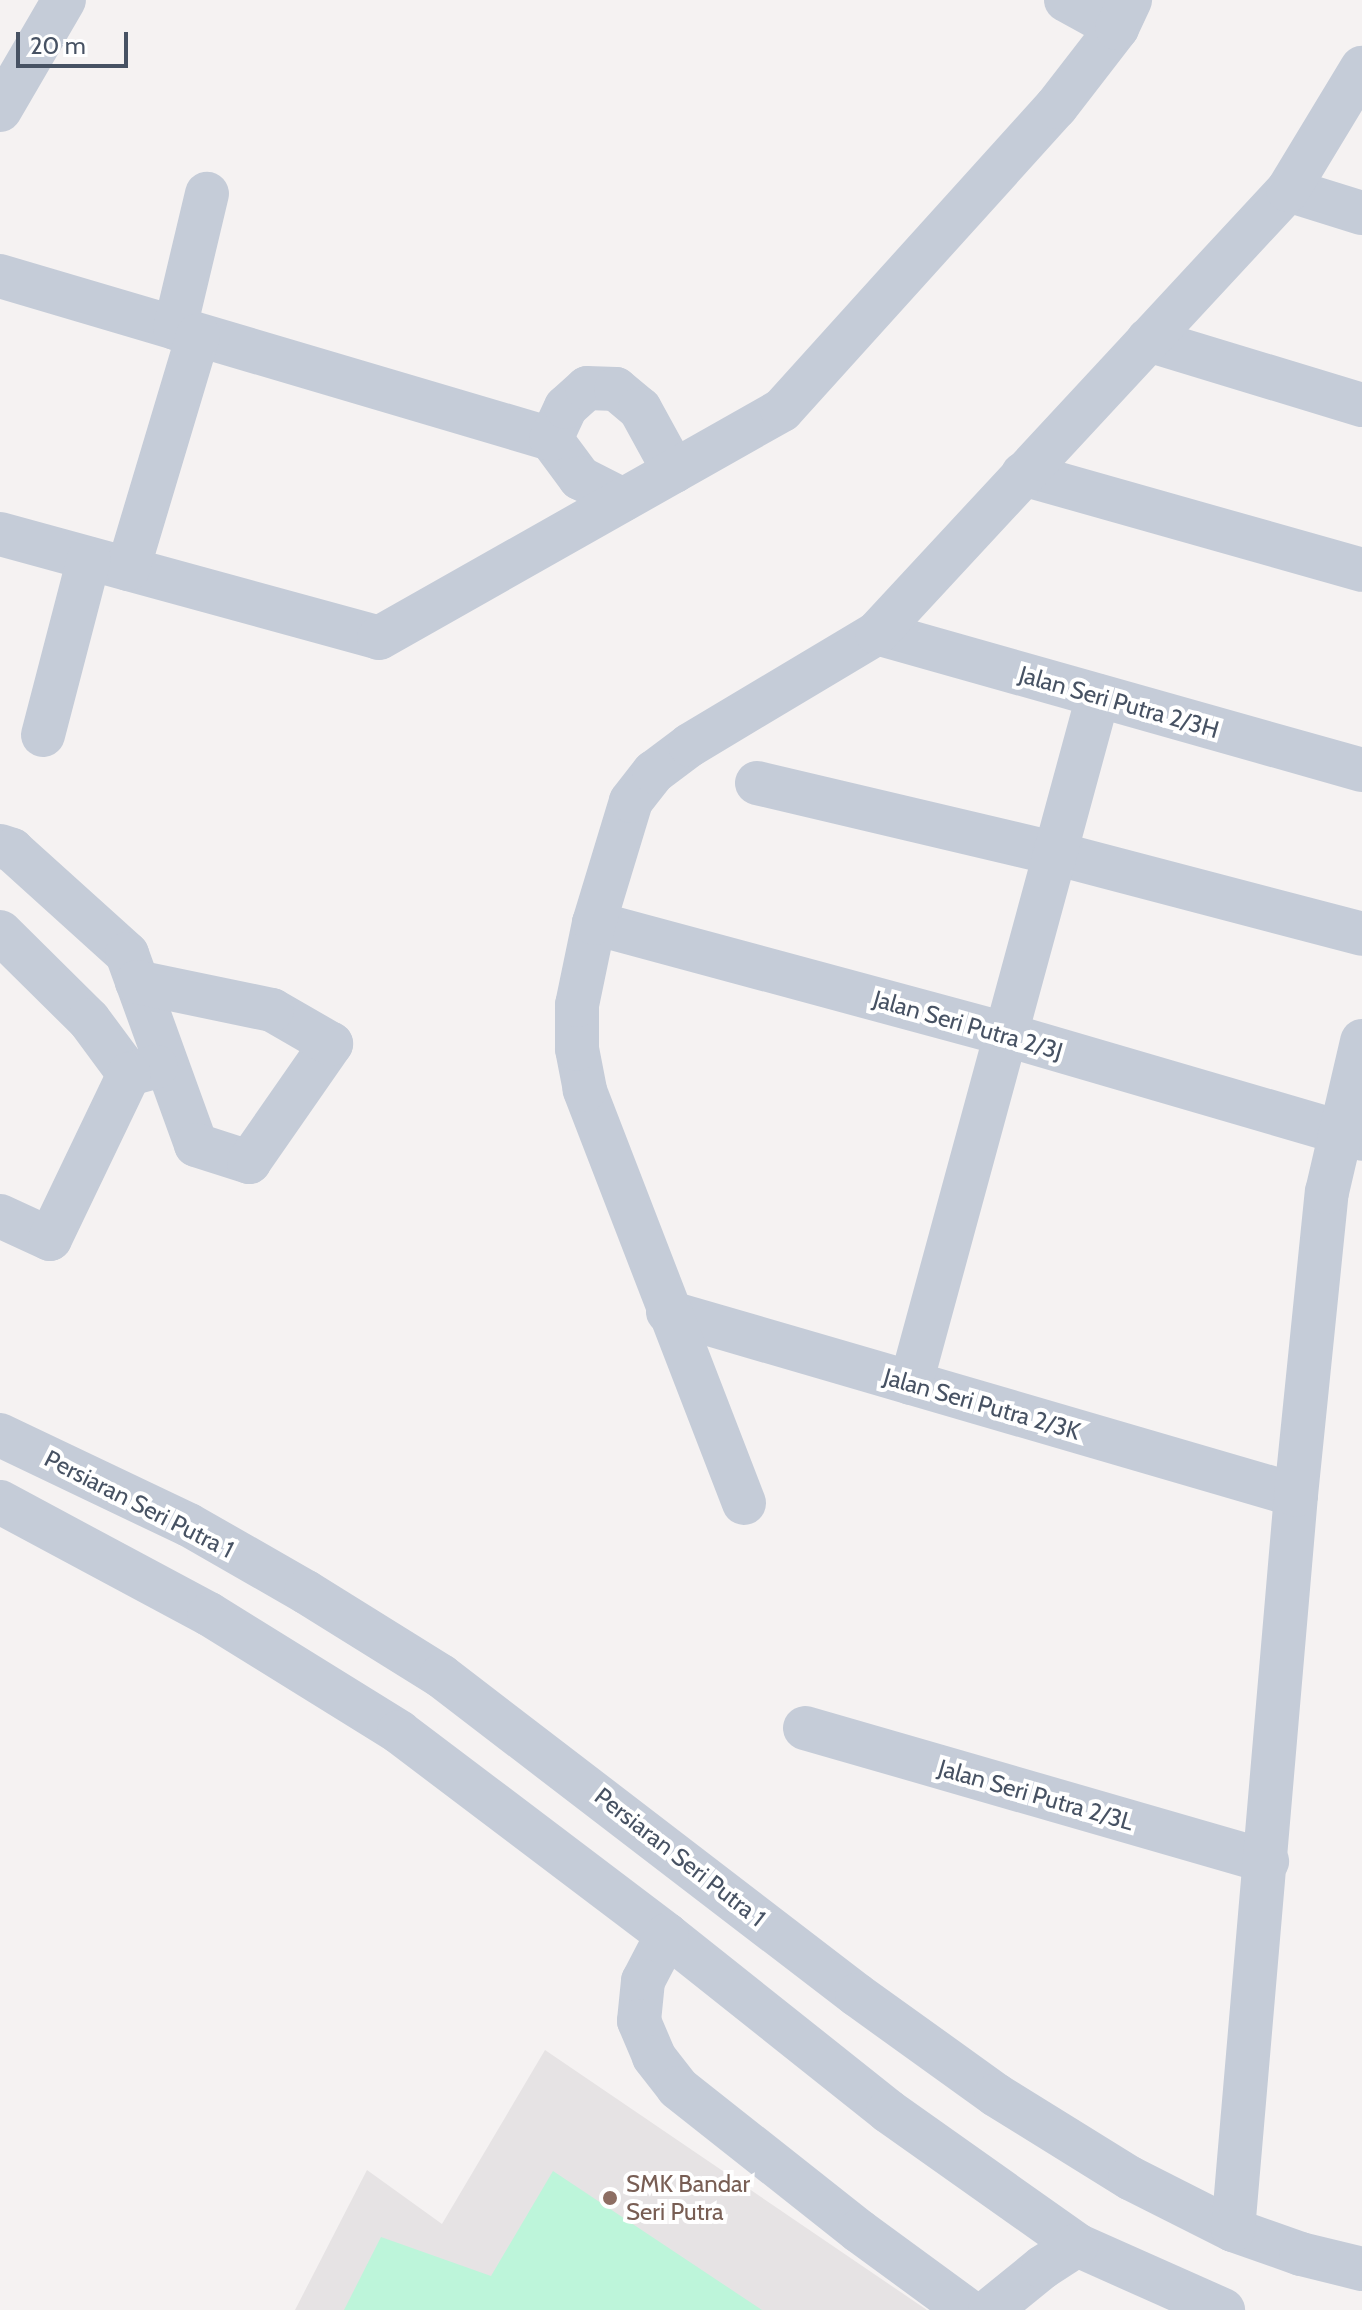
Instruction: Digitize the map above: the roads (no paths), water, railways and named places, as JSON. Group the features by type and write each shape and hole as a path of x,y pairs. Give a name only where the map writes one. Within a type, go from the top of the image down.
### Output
{"street":[{"path":"0,110 64,0"},
{"path":"0,534 379,638 782,410 1056,107 1123,14 1066,0"},
{"path":"744,1503 585,1090 577,1049 577,1005 594,923 631,801 654,772 690,745 877,633 1288,190 1362,68"},
{"path":"1288,190 1362,213"},
{"path":"43,735 108,564 187,331 207,194"},
{"path":"0,276 551,439 580,478 623,500"},
{"path":"1148,340 1362,405"},
{"path":"551,439 566,407 587,388 616,389 640,409 674,471"},
{"path":"1023,474 1362,570"},
{"name":"Jalan Seri Putra 2/3H","path":"877,633 1362,770"},
{"path":"911,1383 1098,696"},
{"path":"757,783 1054,853 1362,934"},
{"path":"0,846 12,850 127,954 137,982 148,1070 50,1239 0,1216"},
{"name":"Jalan Seri Putra 2/3J","path":"594,923 1004,1034 1351,1136"},
{"path":"0,932 89,1020 148,1070 196,1145 249,1162 331,1044 272,1010 137,982"},
{"path":"1233,2230 1296,1495 1327,1192 1351,1136 1362,1041"},
{"name":"Jalan Seri Putra 2/3K","path":"668,1312 1296,1495"},
{"name":"Persiaran Seri Putra 1","path":"0,1435 189,1525 306,1592 441,1676 857,1995 996,2095 1130,2178 1233,2230 1301,2254 1362,2269"},
{"path":"0,1502 209,1614 399,1732 667,1935 888,2111 1077,2245 1223,2310"},
{"name":"Jalan Seri Putra 2/3L","path":"805,1728 1267,1861"},
{"path":"667,1935 643,1981 639,2021 654,2057 678,2088 859,2231 967,2310"},
{"path":"990,2310 1043,2267 1077,2245"}],"place":[{"name":"SMK Bandar Seri Putra","path":"610,2198"}]}
